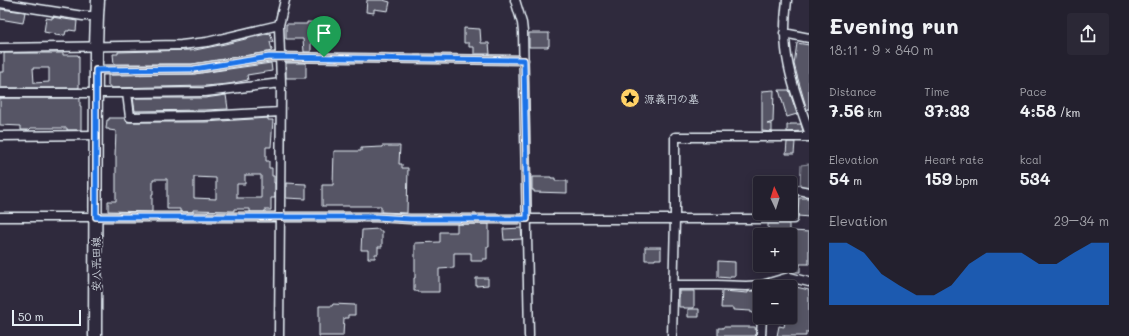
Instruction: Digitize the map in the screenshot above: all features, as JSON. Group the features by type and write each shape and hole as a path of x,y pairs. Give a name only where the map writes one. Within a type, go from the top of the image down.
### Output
{"main road":[{"name":"安八平田線","path":"95,336 96,16 98,0"}],"street":[{"path":"278,336 280,112 279,25 285,0"},
{"path":"515,0 522,23 523,32 530,336"},
{"path":"787,0 784,33 786,49 790,71 809,132"},
{"path":"0,3 83,16 96,16"},
{"path":"0,48 181,45 207,42 279,25"},
{"path":"784,33 809,38"},
{"path":"96,70 194,69 269,57 524,60"},
{"path":"0,92 205,92 280,83"},
{"path":"127,93 130,117 205,116 280,112"},
{"path":"0,136 96,135"},
{"path":"672,336 675,220 675,137 809,137"},
{"path":"0,217 376,217 410,219 793,220 793,190 809,192"},
{"path":"780,280 789,277 809,282"},
{"path":"674,285 716,284 753,286"},
{"path":"761,336 762,324"}],"shaded area":[{"path":"809,164 809,189 800,187 801,165"}],"building":[{"path":"367,0 383,0 390,2 388,11 374,9 374,13 366,12"},
{"path":"0,9 25,12 23,23 0,19"},
{"path":"52,17 77,21 76,31 66,31 65,35 62,36 44,32 46,18 52,19"},
{"path":"307,22 335,23 335,34 312,33 311,52 304,52 303,39 286,39 286,24 307,24"},
{"path":"464,28 480,29 481,43 489,43 490,54 474,54 474,47 469,47 469,43 464,43"},
{"path":"270,33 273,42 270,42 272,50 269,52 193,64 114,64 113,54 118,54 118,52 190,51"},
{"path":"529,33 549,33 549,46 529,47"},
{"path":"797,43 809,45 809,109 807,110 794,64"},
{"path":"4,53 63,53 63,55 78,55 79,88 0,88 0,72 4,72","holes":["33,68 49,68 49,82 34,83"]},
{"path":"271,63 272,71 247,75 248,80 229,84 110,88 110,86 108,86 108,75 194,74"},
{"path":"286,63 306,63 306,78 286,78"},
{"path":"774,90 773,122 767,124 772,124 772,132 762,131 762,91"},
{"path":"779,90 789,90 797,114 787,117"},
{"path":"226,95 228,109 205,110 135,111 133,98 205,98"},
{"path":"0,98 80,98 81,130 67,130 67,128 31,128 29,130 21,130 21,126 0,125"},
{"path":"109,118 125,118 127,122 205,122 268,118 268,120 273,120 271,147 266,147 266,161 269,161 269,168 272,168 272,176 274,176 275,183 275,198 271,198 271,210 265,210 265,212 250,212 250,209 234,209 234,211 193,210 193,212 180,212 180,209 167,209 167,179 153,179 152,212 108,211 108,201 116,201 116,131 106,129 107,120 109,120","holes":["245,175 261,175 261,198 237,198 237,184 245,184","194,177 216,178 216,199 194,198"]},
{"path":"801,124 803,131 787,132 787,125"},
{"path":"787,142 795,142 794,154 786,154"},
{"path":"400,146 399,164 402,164 402,168 408,168 407,213 381,212 381,206 322,206 322,185 333,185 334,151 361,151 361,148"},
{"path":"532,177 551,177 555,178 555,181 567,181 567,193 534,192 534,190 532,190"},
{"path":"286,183 306,184 306,199 286,198"},
{"path":"799,198 809,198 809,217 798,216"},
{"path":"457,224 489,224 489,247 487,247 487,259 483,259 483,261 471,261 471,253 454,253 454,268 439,269 439,292 414,291 415,243 440,242 440,232 457,232"},
{"path":"768,224 789,224 789,228 768,228"},
{"path":"521,228 522,239 504,240 503,229"},
{"path":"379,229 379,231 382,231 382,247 378,247 378,254 375,254 375,258 368,258 368,250 361,250 362,230"},
{"path":"797,231 809,232 809,264 800,264 800,272 797,272"},
{"path":"645,247 661,247 661,259 645,260"},
{"path":"718,261 735,262 735,276 730,276 730,278 718,277"},
{"path":"476,278 488,278 488,285 476,286"},
{"path":"797,287 809,290 809,332 806,332 806,336 777,336 779,326 784,327 785,324 797,324"},
{"path":"679,291 694,291 694,308 679,307"},
{"path":"722,291 748,293 748,291 753,291 753,313 751,313 751,311 733,310 733,308 721,308"},
{"path":"333,304 355,305 355,315 348,315 348,318 344,318 343,336 319,336 319,306 332,306"},
{"path":"688,309 699,309 699,317 688,317"},
{"path":"755,327 756,336 718,336 718,328"}],"place":[{"name":"源義円の墓","path":"630,98"}],"route":[{"path":"269,57 324,57 524,60 527,219 410,219 376,217 96,217 96,70 194,69 269,57"}]}
